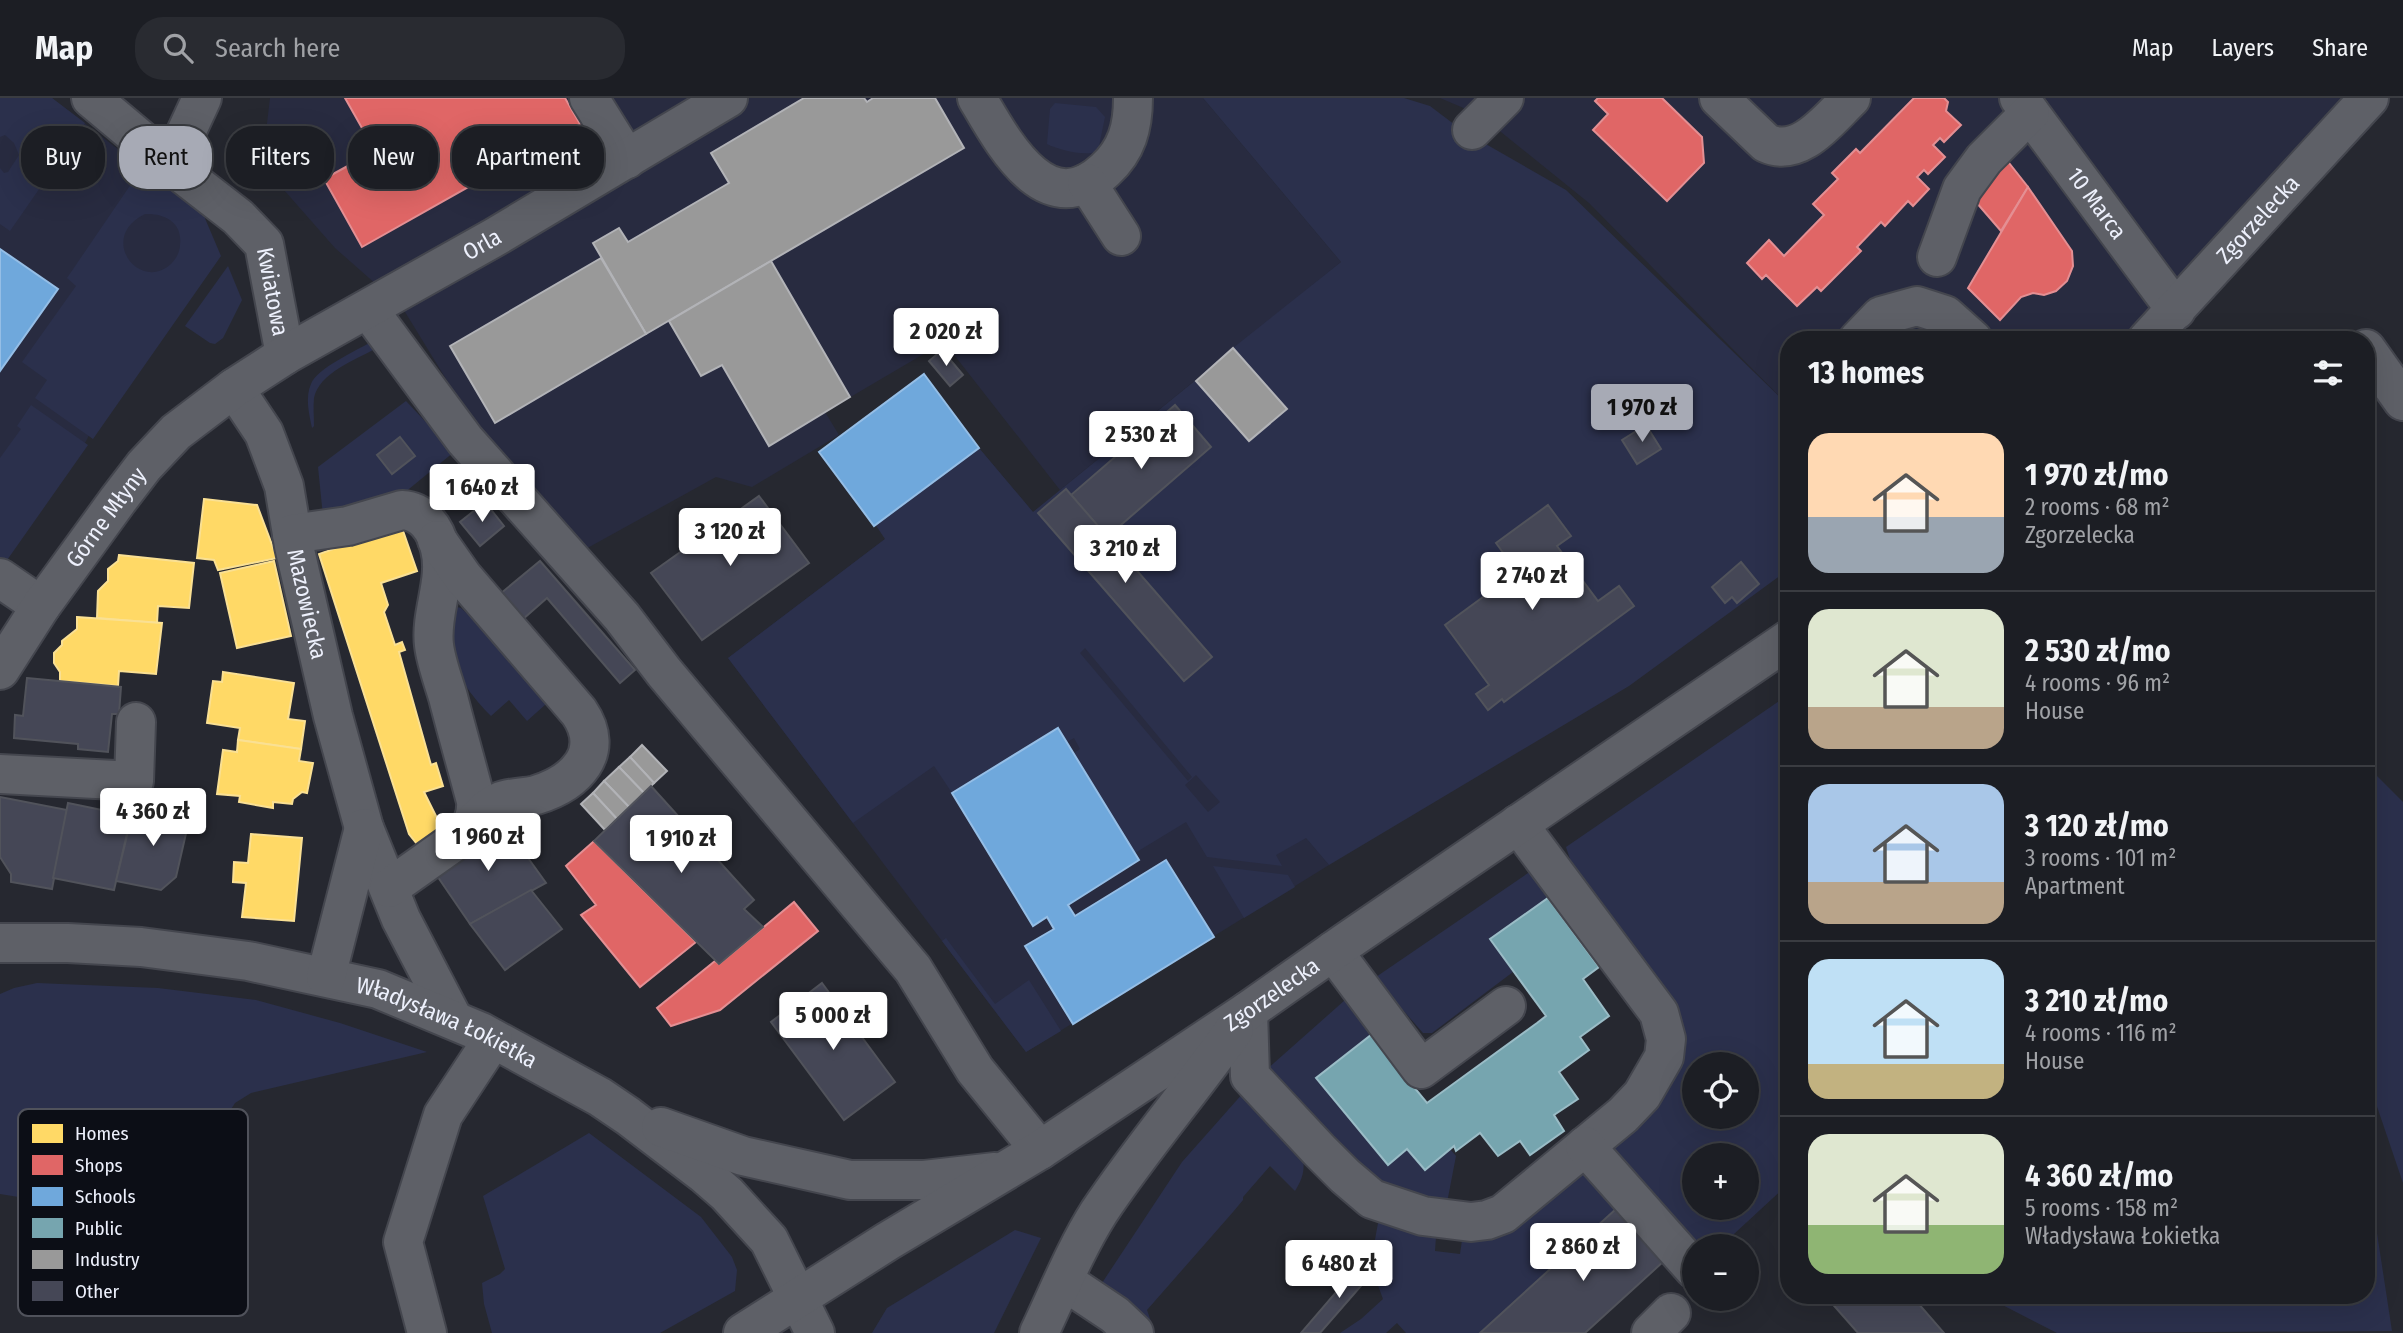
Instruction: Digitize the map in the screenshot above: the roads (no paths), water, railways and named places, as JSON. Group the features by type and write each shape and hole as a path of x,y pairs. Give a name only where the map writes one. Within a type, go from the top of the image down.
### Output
{"street":[{"name":"Kwiatowa","path":"91,98 124,126"},
{"path":"189,126 202,98"},
{"path":"589,98 627,159"},
{"name":"Orla","path":"234,388 285,355 728,98"},
{"path":"977,98 1005,145 1032,174 1047,184 1063,189 1087,183 1115,160 1126,144 1133,98"},
{"path":"1472,130 1504,98"},
{"path":"1719,98 1766,143 1775,147 1786,147 1811,136 1851,98"},
{"name":"Zgorzelecka","path":"2156,331 2369,98"},
{"path":"1937,257 1962,189 2024,106"},
{"name":"10 Marca","path":"2024,106 2176,310"},
{"path":"1087,183 1121,236"},
{"name":"Kwiatowa","path":"202,189 238,217 264,244 285,355"},
{"path":"1867,331 1881,316 1917,306 1945,315 1963,331"},
{"path":"368,309 465,440 615,609 664,672 913,969 975,1070 1040,1150"},
{"path":"2375,362 2403,401"},
{"name":"Mazowiecka","path":"234,388 264,432 284,486 292,534 333,716 364,828 412,940 453,1019"},
{"name":"Górne Młyny","path":"0,670 41,606 144,466 176,432 234,388"},
{"path":"292,534 348,526 402,510 414,511 433,528 440,548 442,569 435,610 434,647 476,801 477,815 470,827"},
{"path":"389,888 451,845 481,814 496,803 547,791 568,779 583,765 590,747 589,728 579,712 463,577 437,540"},
{"path":"0,578 41,606"},
{"name":"Zgorzelecka","path":"743,1333 898,1235 1040,1150 1248,1011 1780,645"},
{"path":"0,774 134,781 136,722"},
{"path":"1248,1011 1250,1076 1345,1176 1372,1199 1423,1216 1471,1222 1503,1214 1642,1095 1664,1057 1666,1040 1659,1013 1518,824"},
{"name":"Mazowiecka","path":"326,977 364,828"},
{"name":"Władysława Łokietka","path":"0,943 141,947 248,961 378,989 453,1019 600,1097 704,1174 738,1204 769,1240 815,1333"},
{"path":"1333,951 1421,1069 1506,1006"},
{"path":"1039,1333 1098,1214 1248,1011"},
{"path":"427,1333 403,1242 443,1115 493,1039"},
{"path":"628,1116 743,1156 850,1180 924,1180 1007,1171"},
{"path":"1585,1146 1682,1255"},
{"path":"1064,1281 1115,1315 1134,1333"}]}
